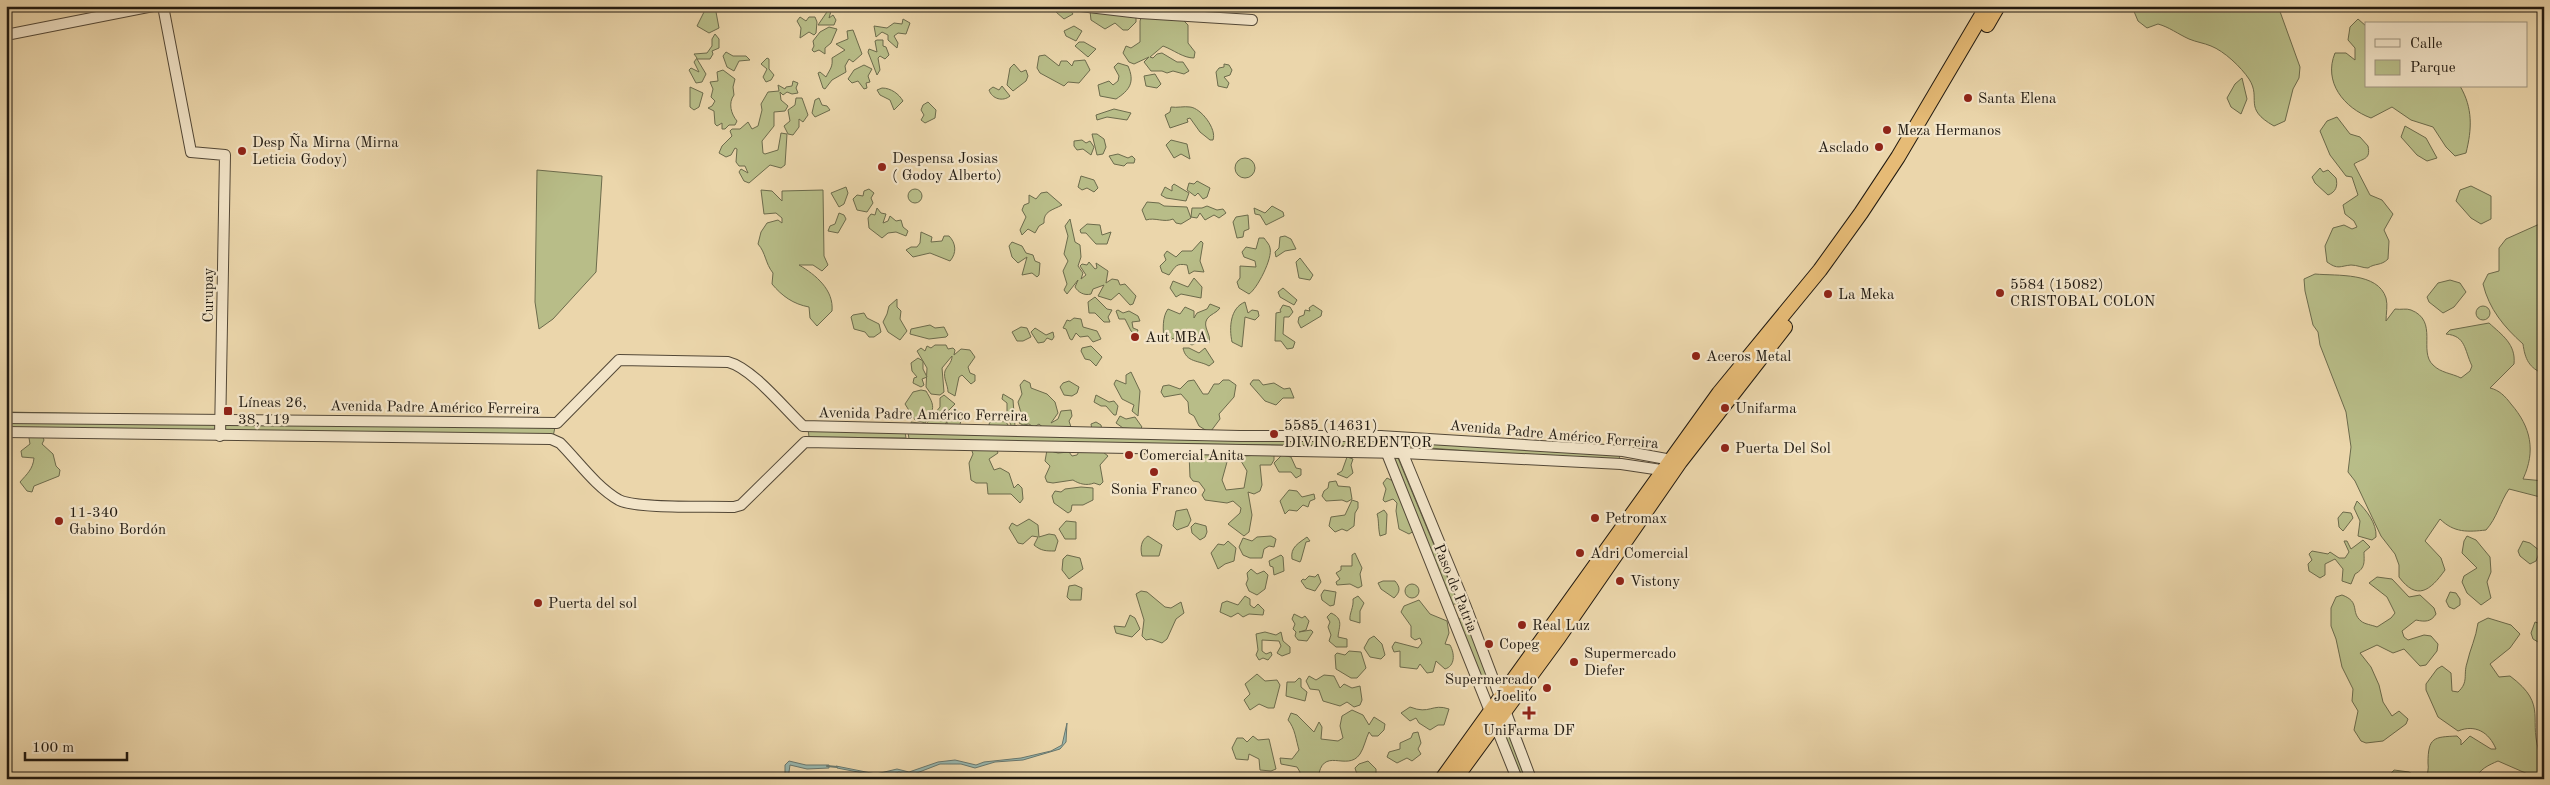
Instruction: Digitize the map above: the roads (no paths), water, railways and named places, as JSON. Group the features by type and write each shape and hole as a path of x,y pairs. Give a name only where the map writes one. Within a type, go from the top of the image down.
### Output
{"highway":[{"path":"1442,779 1497,706 1559,637 1719,393 1820,270 1861,214 1906,144 1987,6"},
{"path":"1669,468 1871,215 1998,6"},
{"path":"1455,779 1497,706"}],"street":[{"path":"6,35 153,6"},
{"name":"Curupay","path":"163,6 191,152 225,155 220,436"},
{"path":"1080,6 1140,13 1252,20"},
{"name":"Avenida Padre Américo Ferreira","path":"6,418 557,423 615,363 623,359 734,363 748,373 802,426 1240,436 1380,436 1623,451 1669,468"},
{"path":"557,423 556,433 560,443 605,489 627,503 734,507 747,500 805,442 802,426"},
{"name":"Avenida Padre Américo Ferreira","path":"6,432 551,439 560,443"},
{"name":"Paso de Patria","path":"1380,436 1385,453 1482,693 1497,706 1531,779"},
{"name":"Paso de Patria","path":"1395,437 1471,619 1517,779"},
{"name":"Avenida Padre Américo Ferreira","path":"805,442 1403,453 1669,468"},
{"path":"1448,608 1464,600"},
{"path":"1455,626 1471,619"},
{"path":"1482,693 1487,696 1492,695 1497,706"}],"water":[{"path":"1067,723 1066,742 1060,749 1023,760 995,762 975,768 961,764 940,764 909,776 899,772 884,777 837,768 836,766 876,774 897,769 909,772 938,762 955,760 976,765 984,762 1021,758 1051,751 1062,745"},
{"path":"789,761 806,765 829,765 829,768 807,769 790,765 788,779 785,779 785,765"}],"waterway":[{"path":"827,766 837,767"}],"place":[{"name":"Santa Elena","path":"1968,98"},
{"name":"Meza Hermanos","path":"1887,130"},
{"name":"Asclado","path":"1879,147"},
{"name":"Desp Ña Mirna (Mirna Leticia Godoy)","path":"242,151"},
{"name":"Despensa Josias ( Godoy Alberto)","path":"882,167"},
{"name":"5584 (15082) CRISTOBAL COLON","path":"2000,293"},
{"name":"La Meka","path":"1828,294"},
{"name":"Aut MBA","path":"1135,337"},
{"name":"Aceros Metal","path":"1696,356"},
{"name":"Unifarma","path":"1725,408"},
{"name":"Líneas 26, 38, 119","path":"228,411"},
{"name":"5585 (14631) DIVINO REDENTOR","path":"1274,434"},
{"name":"Puerta Del Sol","path":"1725,448"},
{"name":"Comercial Anita","path":"1129,455"},
{"name":"Sonia Franco","path":"1154,472"},
{"name":"Petromax","path":"1595,518"},
{"name":"11-340 Gabino Bordón","path":"59,521"},
{"name":"Adri Comercial","path":"1580,553"},
{"name":"Vistony","path":"1620,581"},
{"name":"Puerta del sol","path":"538,603"},
{"name":"Real Luz","path":"1522,625"},
{"name":"Copeg","path":"1489,644"},
{"name":"Supermercado Diefer","path":"1574,662"},
{"name":"Supermercado Joelito","path":"1547,688"},
{"name":"UniFarma DF","path":"1529,713"}]}
